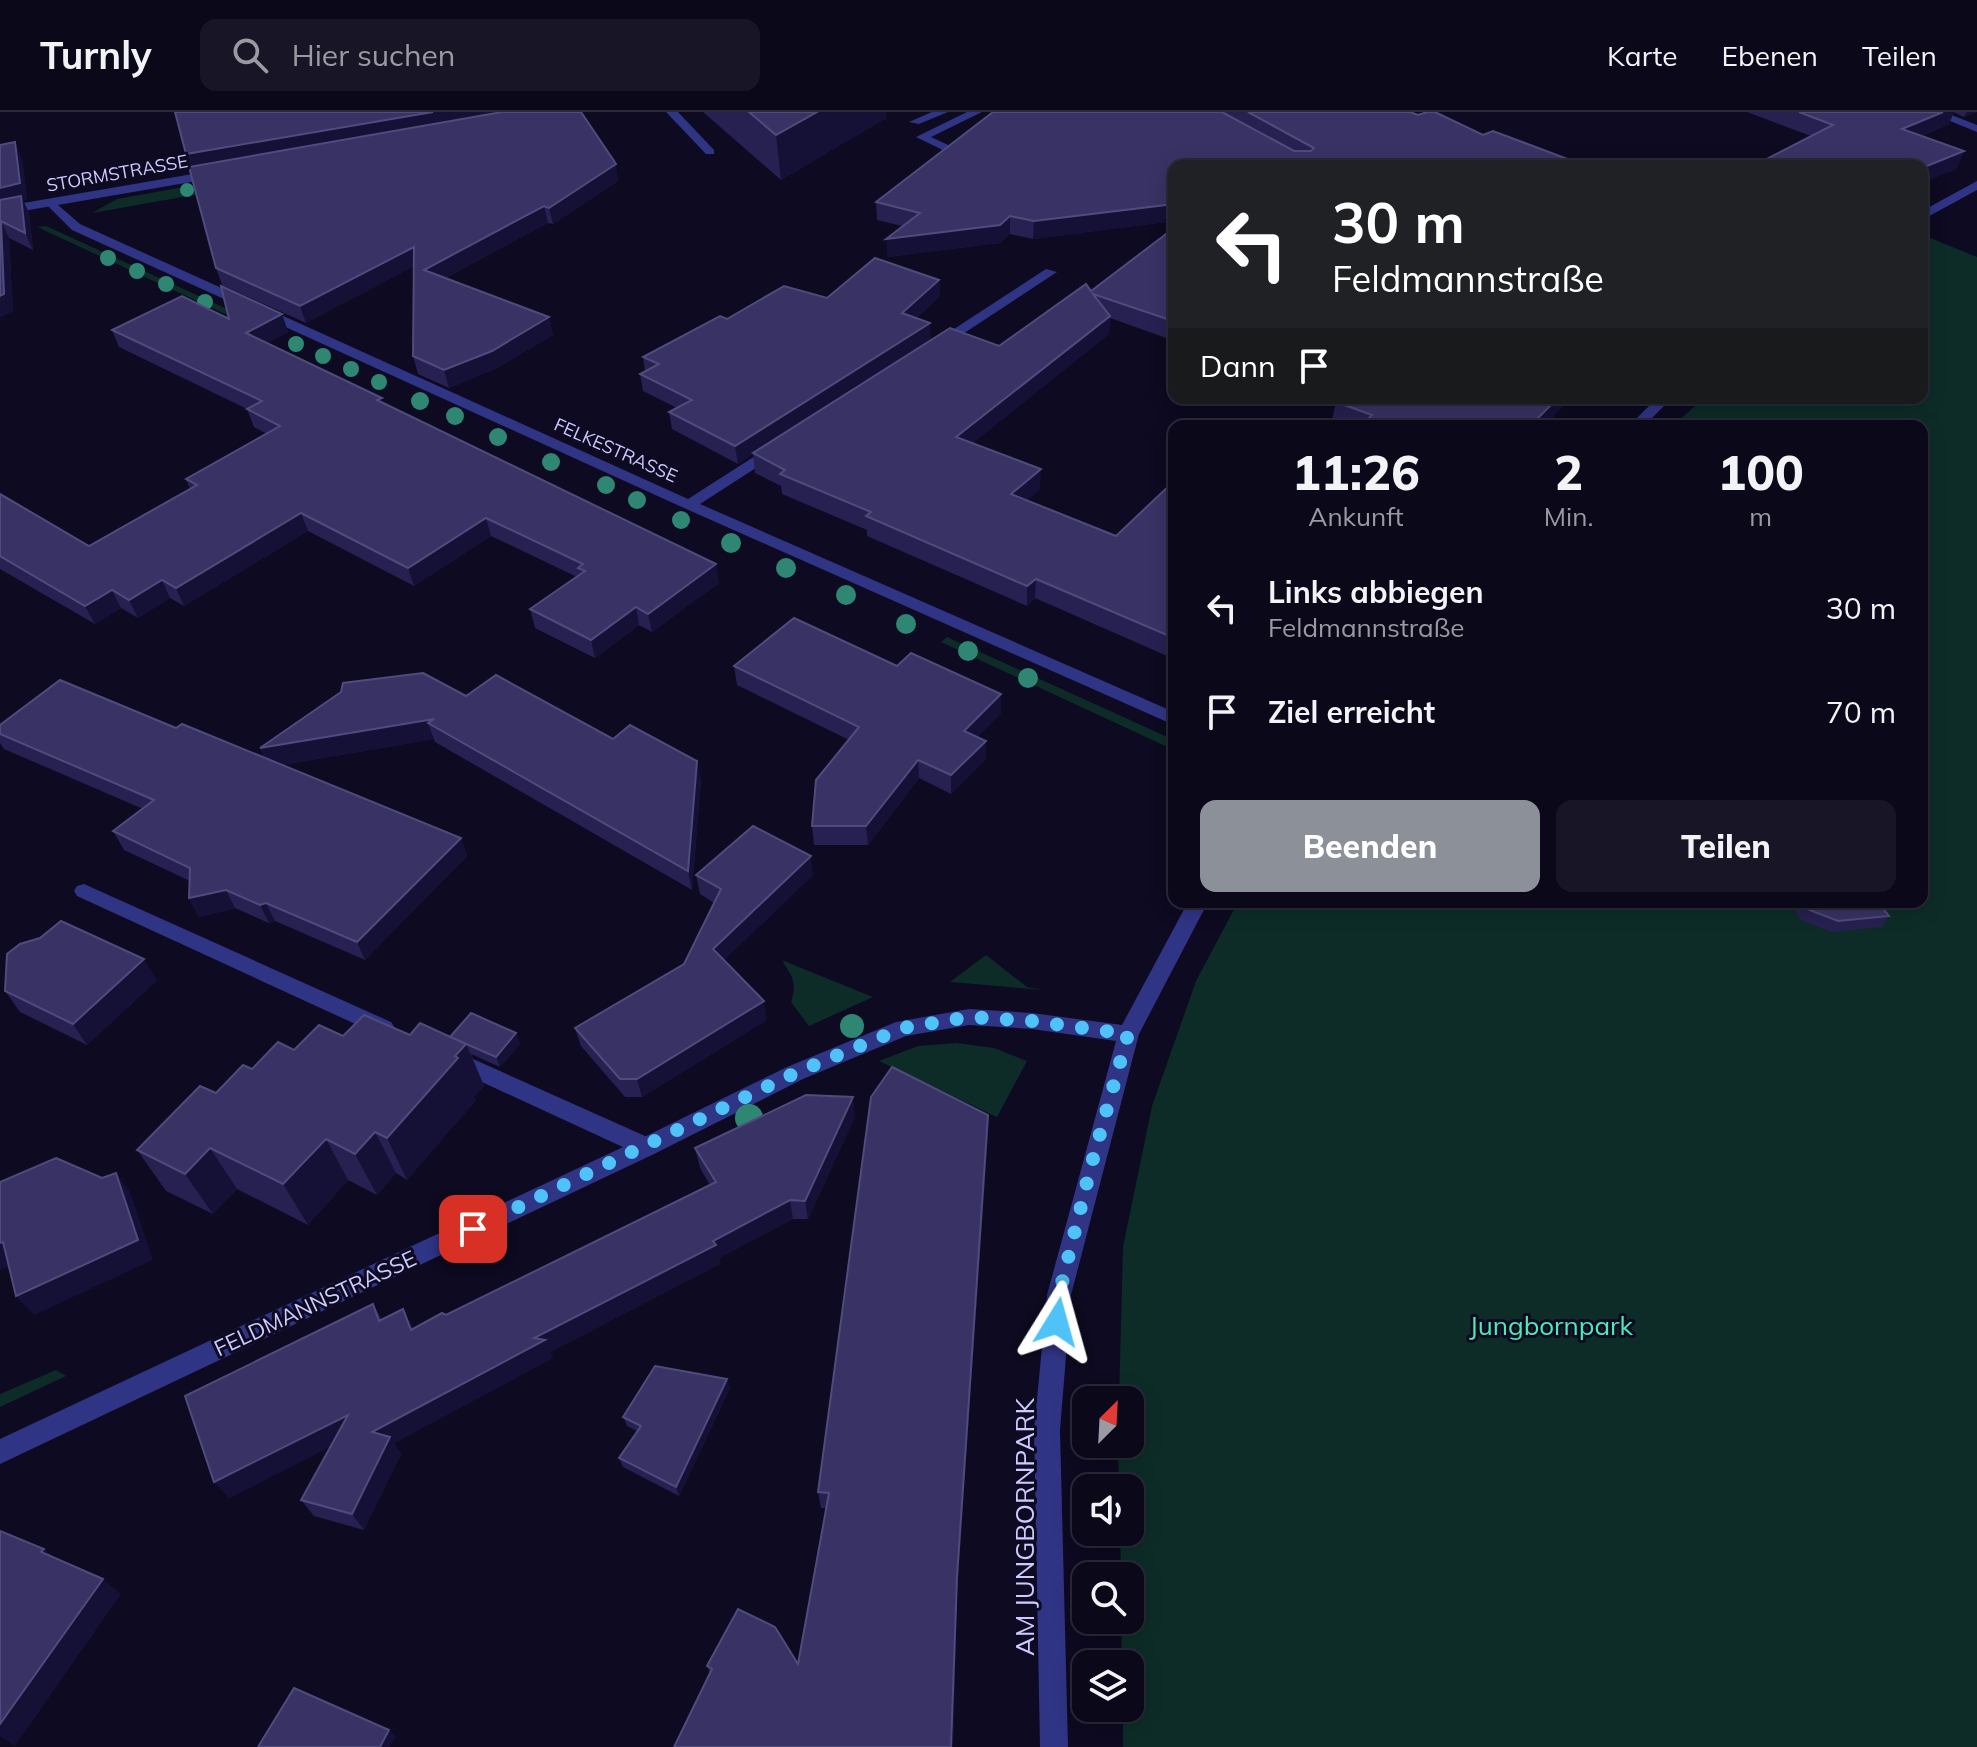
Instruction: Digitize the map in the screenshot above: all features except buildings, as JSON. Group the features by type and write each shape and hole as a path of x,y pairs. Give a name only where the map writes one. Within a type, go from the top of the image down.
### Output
{"street":[{"path":"672,112 710,152"},
{"path":"915,122 942,112"},
{"path":"955,152 922,137 976,112"},
{"path":"1934,112 1977,129"},
{"name":"STORMSTRASSE","path":"0,211 222,173"},
{"path":"1928,213 1977,185"},
{"name":"FELKESTRASSE","path":"51,203 76,227 689,505 1168,716"},
{"path":"930,349 1051,272"},
{"path":"1642,420 1659,404"},
{"path":"689,505 796,436"},
{"path":"84,891 401,1036"},
{"name":"AM JUNGBORNPARK","path":"1054,1747 1047,1430 1059,1295 1128,1034 1195,908"},
{"name":"FELDMANNSTRASSE","path":"0,1452 646,1147 795,1073 903,1028 969,1017 1032,1021 1128,1034"},
{"path":"430,1049 646,1147"}],"green space":[{"path":"251,175 279,180 92,213 117,199"},
{"path":"46,226 271,329 264,332 37,227"},
{"name":"Jungbornpark","path":"1928,237 1977,257 1977,1747 1123,1747 1123,1722 1144,1722 1144,1650 1122,1650 1121,1634 1144,1634 1144,1562 1121,1562 1120,1546 1144,1546 1144,1474 1119,1474 1118,1458 1144,1458 1144,1386 1119,1386 1123,1247 1152,1106 1196,981 1235,908 1928,908 1928,420 1680,420 1697,404 1928,404"},
{"path":"947,637 1168,737 1168,747 941,642"},
{"path":"986,955 1027,987 1043,990 950,982"},
{"path":"783,962 873,997 809,1026 791,1002 793,981"},
{"path":"956,1043 994,1048 1027,1061 997,1117 879,1061 918,1046"},
{"path":"56,1370 66,1376 0,1407 0,1394"}],"route":[{"path":"473,1229 795,1073 903,1028 969,1017 1032,1021 1128,1034 1059,1295 1057,1322"}]}
